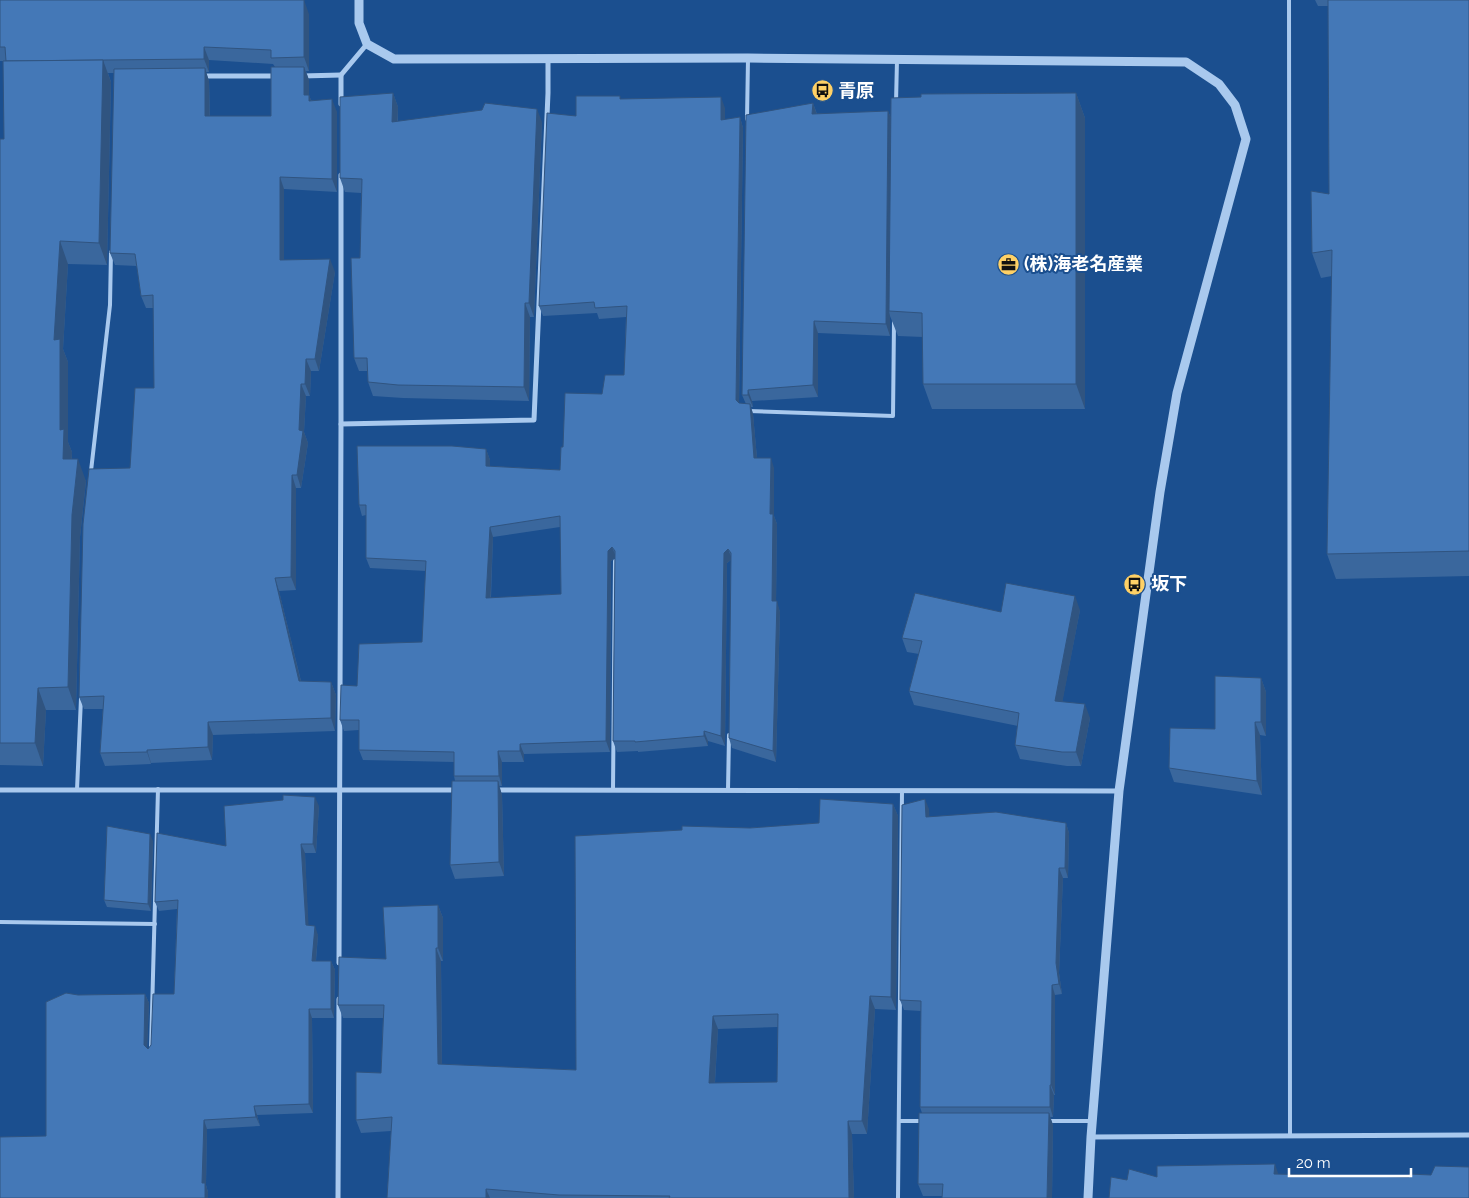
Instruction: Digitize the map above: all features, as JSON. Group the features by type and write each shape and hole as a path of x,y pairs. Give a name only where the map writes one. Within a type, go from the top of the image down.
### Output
{"street":[{"path":"359,0 359,23 367,44 394,59 748,58 1186,62 1219,84 1235,105 1246,139 1177,393 1160,492 1119,791 1092,1121 1088,1198"},
{"path":"341,110 341,75 367,44"},
{"path":"341,424 534,420 548,59"},
{"path":"292,76 341,75"},
{"path":"194,76 282,76"},
{"path":"339,969 341,169"},
{"path":"0,790 466,790"},
{"path":"486,790 1119,791"},
{"path":"338,989 338,1198"},
{"path":"1091,1137 1469,1136"}],"lane":[{"path":"1289,0 1290,1136"},
{"path":"747,123 748,58"},
{"path":"896,112 897,60"},
{"path":"90,479 110,305 112,245"},
{"path":"743,410 893,416 894,318"},
{"path":"613,790 615,561"},
{"path":"78,790 81,695"},
{"path":"728,790 729,731"},
{"path":"151,1054 158,790"},
{"path":"898,1198 902,791"},
{"path":"0,922 154,924"},
{"path":"899,1121 928,1121"},
{"path":"1046,1121 1092,1121"}],"building":[{"path":"0,0 304,0 304,57 271,58 271,50 204,47 204,59 6,61 5,47 0,47"},
{"path":"1328,0 1469,0 1469,551 1327,554 1332,250 1312,253 1311,191 1329,194"},
{"path":"103,60 99,243 60,241 54,340 60,339 60,430 64,429 63,459 78,459 72,515 68,687 38,688 35,743 0,743 0,139 4,139 3,61"},
{"path":"271,67 304,67 304,95 309,95 309,101 332,99 332,179 280,177 280,260 330,259 315,359 306,359 305,384 301,384 299,430 303,431 297,475 292,475 291,577 275,578 299,681 331,682 331,718 208,722 208,747 147,750 147,752 100,753 104,696 79,697 83,524 89,469 130,468 135,388 154,388 153,295 141,296 135,254 110,253 114,69 205,68 205,116 271,116"},
{"path":"393,93 392,122 482,110 485,103 537,109 529,303 525,303 524,387 398,385 368,382 367,358 354,358 351,258 360,258 362,179 340,178 340,97"},
{"name":"(株)海老名産業","path":"1076,93 1076,384 923,384 922,313 889,311 891,98 921,97 921,94"},
{"path":"576,96 620,96 620,99 721,97 721,120 740,117 736,400 739,403 750,404 754,458 771,458 770,514 773,514 772,601 777,601 773,751 729,738 731,553 728,549 724,553 721,736 704,731 704,736 635,742 613,741 615,551 612,547 608,551 606,741 520,744 520,751 498,751 499,776 454,776 454,752 359,750 359,720 340,720 341,685 357,686 359,644 422,642 426,561 366,558 366,505 359,505 357,446 452,446 486,449 486,466 560,470 561,447 563,447 565,393 602,394 605,375 624,375 627,306 595,308 594,302 539,306 547,113 576,116","holes":["560,516 561,594 486,598 490,527"]},
{"path":"813,103 812,114 888,111 886,324 814,321 813,385 748,390 748,395 742,395 746,115"},
{"path":"1006,583 1075,596 1055,701 1085,704 1076,752 1062,752 1015,745 1019,713 909,691 922,641 902,638 915,593 1001,612"},
{"path":"1215,676 1261,678 1261,722 1255,722 1257,781 1169,768 1170,728 1215,729"},
{"path":"452,781 498,781 499,862 450,865"},
{"path":"283,795 315,797 313,844 301,844 306,925 315,926 312,961 331,961 331,1009 309,1009 309,1104 254,1106 256,1117 204,1120 202,1183 205,1183 205,1198 0,1198 0,1137 46,1136 46,1002 66,993 78,995 145,994 144,1045 148,1049 151,1045 153,994 174,994 178,900 155,902 157,833 226,846 224,806 283,800"},
{"path":"820,799 893,804 891,997 870,996 862,1121 848,1121 849,1198 669,1198 670,1196 559,1195 486,1189 486,1198 387,1198 392,1117 356,1120 356,1072 381,1073 384,1005 338,1005 339,957 386,959 383,907 438,905 438,948 436,948 438,1064 576,1070 575,836 682,830 682,826 750,828 819,823","holes":["778,1014 777,1082 709,1083 713,1016"]},
{"path":"925,799 926,817 996,812 1066,823 1065,868 1059,868 1056,963 1059,984 1052,985 1050,1107 920,1107 921,1001 900,1000 902,805"},
{"path":"107,826 150,834 148,904 104,900"},
{"path":"919,1113 1049,1113 1047,1198 942,1198 943,1184 918,1184"},
{"path":"1275,1164 1274,1174 1409,1177 1409,1174 1431,1175 1435,1166 1469,1167 1469,1198 1109,1198 1111,1177 1127,1180 1129,1169 1157,1177 1157,1166"}],"place":[{"name":"青原","path":"822,91"},
{"name":"(株)海老名産業","path":"1008,264"},
{"name":"坂下","path":"1135,584"}]}
